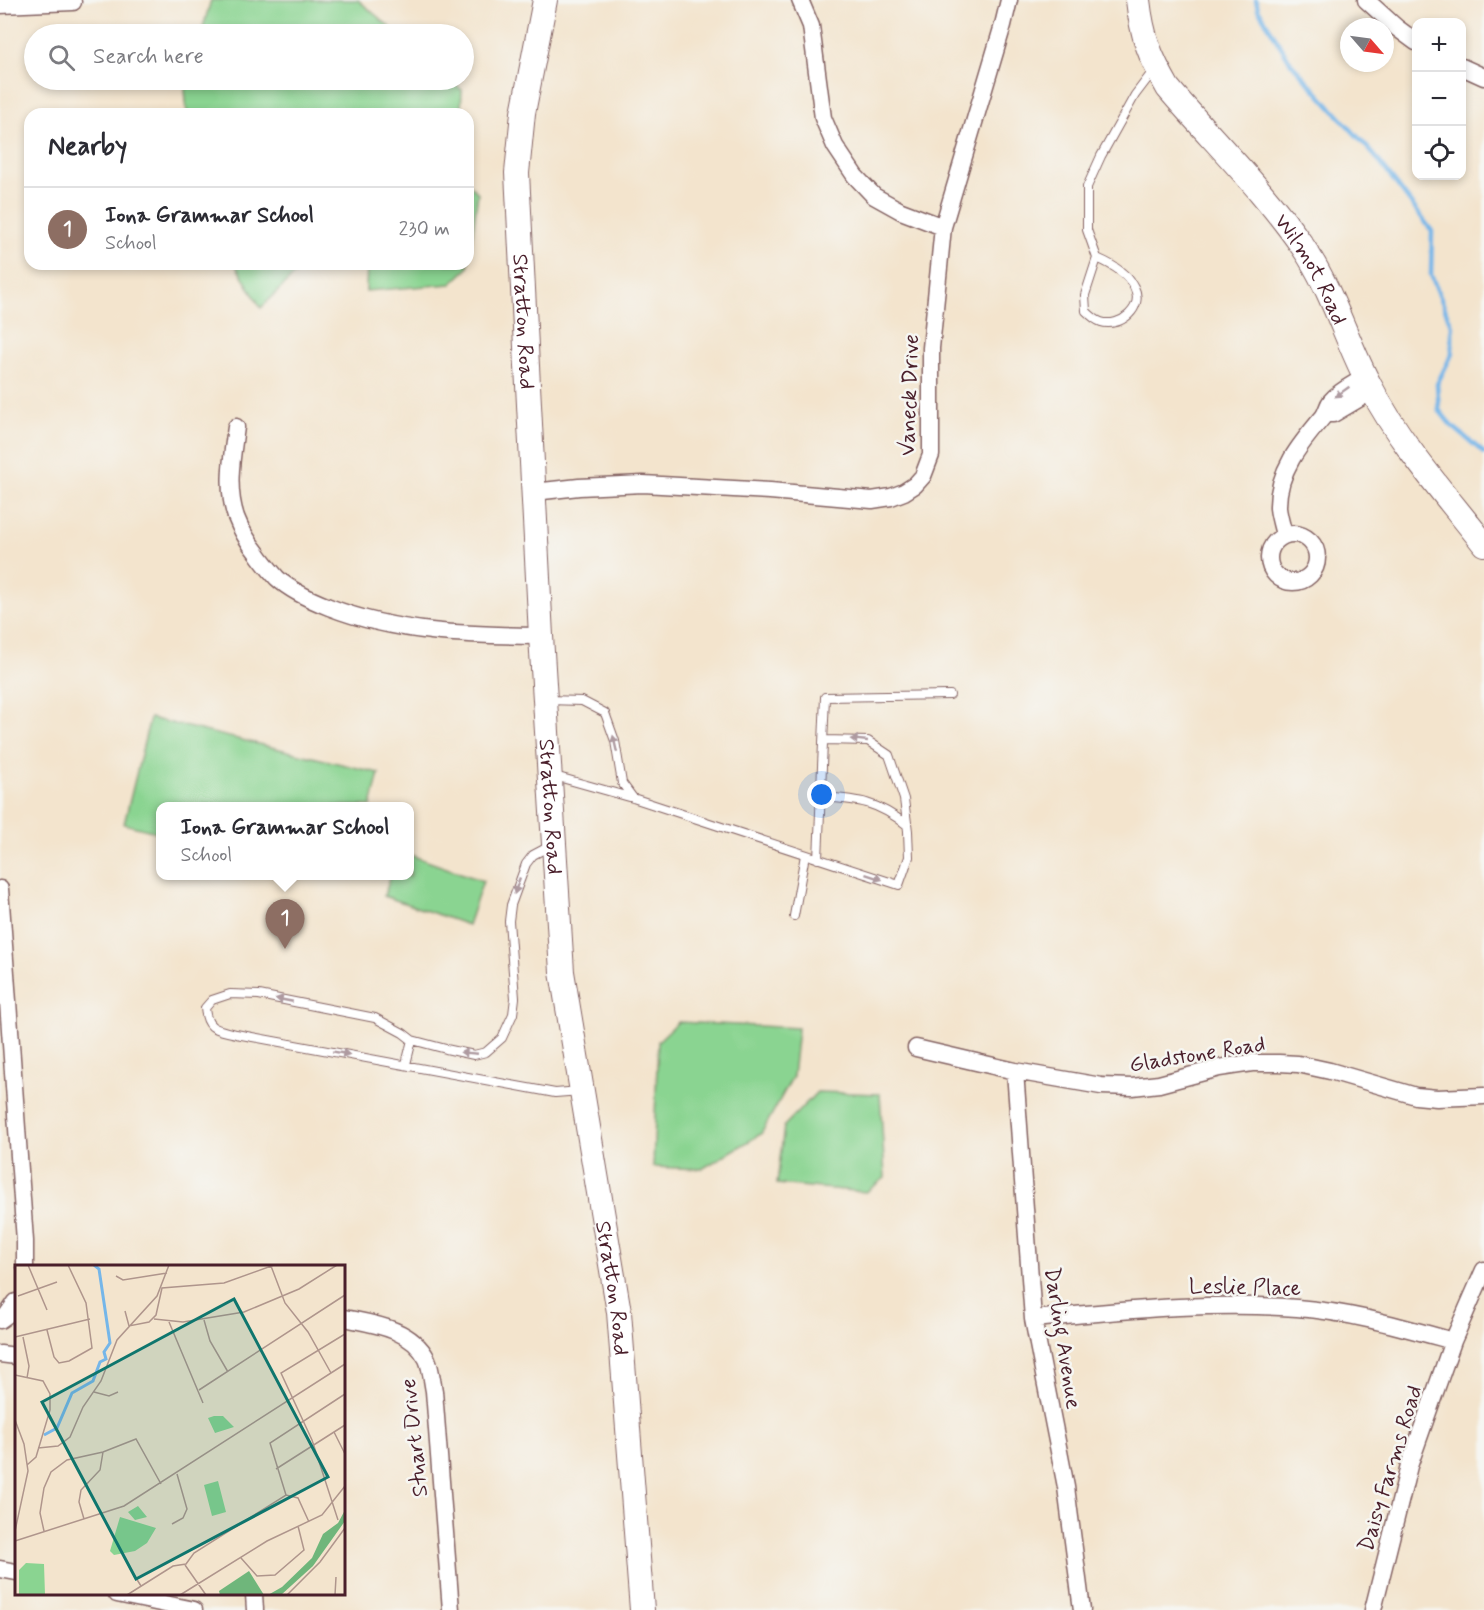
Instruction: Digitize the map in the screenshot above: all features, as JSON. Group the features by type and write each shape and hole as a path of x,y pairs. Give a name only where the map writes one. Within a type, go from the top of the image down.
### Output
{"street":[{"name":"Stratton Road","path":"545,0 523,113 517,172 553,844 562,972 620,1323 642,1610"},
{"path":"800,0 811,26 823,117 835,146 855,176 874,196 901,211 943,227"},
{"name":"Vaneck Drive","path":"534,492 643,484 770,491 872,500 891,497 915,485 923,476 931,454 931,348 943,227 1009,0"},
{"name":"Wilmot Road","path":"1138,0 1142,29 1156,68 1168,88 1277,212 1304,249 1319,275 1369,384 1416,459 1484,544"},
{"path":"1366,0 1396,28 1412,39"},
{"path":"0,5 73,2"},
{"path":"1466,69 1484,77"},
{"path":"1284,535 1278,510 1282,480 1288,464 1325,414 1333,414 1369,384"},
{"path":"236,427 230,478 237,518 250,544 279,579 319,603 354,616 396,627 446,634 541,636"},
{"path":"0,889 26,1241 25,1265"},
{"name":"Gladstone Road","path":"916,1048 1015,1071 1101,1086 1132,1087 1168,1082 1219,1068 1252,1063 1279,1063 1298,1064 1330,1071 1416,1095 1445,1098 1484,1095"},
{"name":"Darling Avenue","path":"1015,1071 1034,1319 1066,1486 1082,1610"},
{"name":"Daisy Farms Road","path":"1373,1610 1409,1466 1453,1341 1484,1270"},
{"path":"0,1320 7,1315 15,1303"},
{"name":"Leslie Place","path":"1034,1319 1160,1308 1229,1306 1298,1308 1382,1322 1453,1341"},
{"name":"Stuart Drive","path":"345,1318 385,1326 420,1348 428,1361 434,1391 451,1610"},
{"path":"0,1354 15,1356"},
{"path":"0,1569 15,1572"},
{"path":"126,1595 194,1610"},
{"path":"254,1595 255,1610"}],"lane":[{"path":"1098,258 1084,295 1086,311 1098,322 1112,324 1127,319 1136,303 1134,288 1114,266 1098,258 1087,230 1087,188 1101,156 1135,96 1156,68"},
{"path":"818,860 825,697 950,695"},
{"path":"545,700 582,700 605,713 615,741 622,783 633,798"},
{"path":"549,774 633,798 899,885 909,857 908,825 904,799 889,754 868,741 824,740"},
{"path":"821,797 861,800 890,812 908,825"},
{"path":"553,844 533,855 525,864 511,905 509,946 515,998 513,1014 502,1038 486,1052 474,1055 412,1040 375,1018 259,995 230,994 212,1000 205,1008 206,1019 210,1026 216,1029 555,1093 582,1091"},
{"path":"794,916 805,855"},
{"path":"406,1065 412,1040"}],"green space":[{"path":"211,0 358,0 386,24 204,24"},
{"path":"185,90 462,90 461,108 187,108"},
{"path":"474,189 478,193 474,223"},
{"path":"239,270 299,270 261,308"},
{"path":"367,270 466,270 451,284 366,291"},
{"path":"150,718 379,773 372,802 156,802 156,832 124,824"},
{"path":"414,856 483,881 468,925 384,896 390,880 414,880"},
{"path":"678,1022 798,1028 793,1076 761,1134 702,1169 653,1167 658,1041"},
{"path":"817,1092 880,1094 885,1178 866,1192 777,1184 784,1126"}],"waterway":[{"path":"1256,0 1258,9 1291,63 1375,156 1432,231 1431,275 1452,326 1452,354 1437,384 1439,410 1451,425 1484,453"}],"place":[{"name":"Iona Grammar School","path":"285,949"}]}
